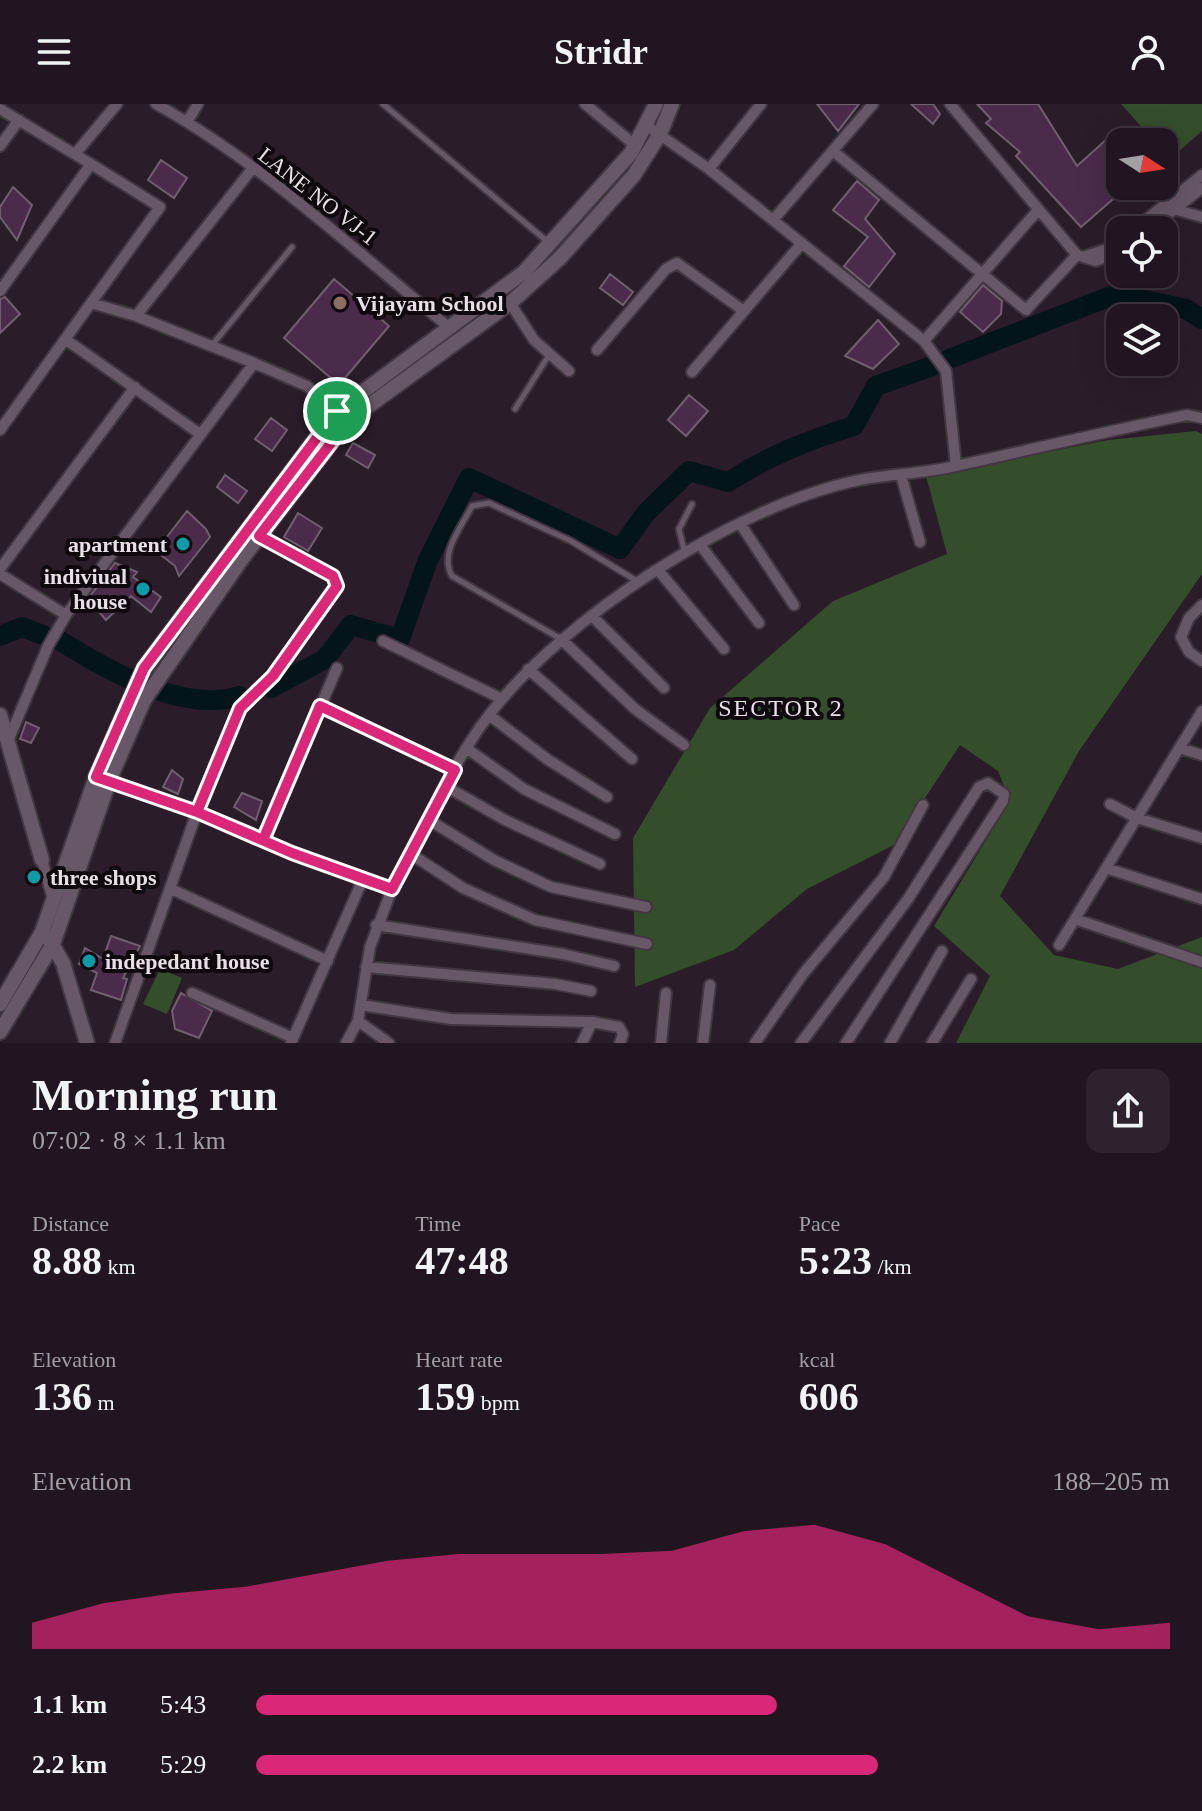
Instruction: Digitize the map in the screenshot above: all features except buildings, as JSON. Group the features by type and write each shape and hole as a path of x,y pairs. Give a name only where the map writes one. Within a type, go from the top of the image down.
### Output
{"main road":[{"path":"0,1032 53,944 68,883 102,779 137,698 144,668 343,416 450,328 507,286 551,245 653,130 656,104"},
{"path":"137,698 158,676 343,416 510,303 551,267 616,196 653,130 672,104"},
{"path":"0,715 42,860"},
{"path":"0,1004 42,932 53,902 68,883"},
{"path":"42,932 63,963 87,1043"}],"street":[{"path":"75,154 117,104"},
{"name":"LANE NO VJ-1","path":"156,104 187,122 252,169 450,328"},
{"path":"187,122 198,104"},
{"path":"585,104 636,146"},
{"path":"709,169 761,104"},
{"path":"773,220 873,104"},
{"path":"950,104 1080,256 1106,258"},
{"path":"0,109 160,207 0,430"},
{"path":"0,146 19,120"},
{"path":"653,130 709,169 924,341 946,371 956,466"},
{"path":"833,151 1026,310 1080,256 1106,249"},
{"path":"0,291 91,164"},
{"path":"136,316 252,169"},
{"path":"1162,216 1202,175"},
{"path":"1157,216 1202,188"},
{"path":"1170,208 1202,217"},
{"path":"924,341 1038,210"},
{"path":"692,372 802,243"},
{"path":"597,350 666,269 677,263 744,311"},
{"path":"91,303 213,344 307,386 343,416"},
{"path":"510,303 534,340 569,371"},
{"path":"65,339 200,434"},
{"path":"7,743 48,646 66,615 254,363"},
{"path":"66,615 0,572 135,387"},
{"path":"346,1043 358,1021 376,925 466,748 528,669 561,639 638,582 741,525 810,495 855,481 956,466 1187,415 1202,418"},
{"path":"901,475 920,542"},
{"path":"741,525 794,605"},
{"path":"115,1043 197,812 240,708 273,676 337,586 333,576 259,536"},
{"path":"701,546 759,623"},
{"path":"658,570 724,649"},
{"path":"1202,605 1183,627 1181,637 1189,652 1202,661"},
{"path":"592,616 664,688"},
{"path":"561,639 643,716 684,745"},
{"path":"383,641 502,699"},
{"path":"263,840 337,668"},
{"path":"528,669 632,759"},
{"path":"320,706 455,770"},
{"path":"1059,945 1202,711"},
{"path":"489,715 547,759 607,797"},
{"path":"466,748 524,789 615,834"},
{"path":"1180,748 1202,755"},
{"path":"102,779 197,812 392,889"},
{"path":"801,1043 908,899 979,787 988,783 1004,794 1003,801 846,1043"},
{"path":"447,787 505,820 600,864"},
{"path":"1110,804 1137,818 1202,838"},
{"path":"755,1043 803,974 884,877 923,805"},
{"path":"429,820 494,860 551,887 646,907"},
{"path":"411,854 474,894 535,920 647,944"},
{"path":"42,860 68,883"},
{"path":"42,860 53,902"},
{"path":"1106,868 1202,899"},
{"path":"192,993 292,1041 363,879"},
{"path":"171,889 328,961"},
{"path":"1075,919 1202,962"},
{"path":"376,925 563,954 614,966"},
{"path":"890,1043 942,951"},
{"path":"366,967 555,984 591,991"},
{"path":"932,1043 971,979"},
{"path":"703,1043 710,985"},
{"path":"661,1043 666,993"},
{"path":"361,1005 451,1019 592,1022 619,1027 623,1034 620,1043"},
{"path":"358,1021 389,1043"},
{"path":"582,1043 592,1022"}],"lane":[{"path":"383,104 551,245"},
{"path":"213,344 292,247"},
{"path":"515,409 549,355"},
{"path":"561,639 452,576 446,566 446,555 472,506 489,503 571,541 638,582"},
{"path":"685,554 679,529 692,504"}],"green space":[{"path":"1121,104 1202,104 1202,131 1178,152 1178,128 1142,128"},
{"path":"1196,431 1202,434 1202,574 1079,751 1000,896 1054,955 1118,969 1202,937 1202,1043 956,1043 990,976 934,926 1010,801 998,771 960,745 894,845 807,889 734,950 635,987 633,838 710,708 833,601 947,554 926,476 1108,440"},
{"path":"160,969 182,978 167,1014 143,1004"}],"waterway":[{"path":"949,359 1116,294 1186,309 1202,319"},
{"path":"271,688 325,659 351,625 400,639 428,560 469,478 620,549 645,514 689,471 728,482 789,450 854,426 876,386 932,366"},
{"path":"0,636 22,627 43,635"},
{"path":"59,640 121,675 170,694 217,700 239,696"}],"place":[{"name":"Vijayam School","path":"340,303"},
{"name":"apartment","path":"183,544"},
{"name":"indiviual house","path":"143,589"},
{"name":"three shops","path":"34,877"},
{"name":"indepedant house","path":"89,961"}],"district":[{"name":"SECTOR 2","path":"781,708"}],"route":[{"path":"337,411 144,668 96,777 197,812 263,840 320,706 455,770 392,889 292,853 197,812 240,708 273,676 337,586 333,576 259,536 348,421 337,411"}]}
